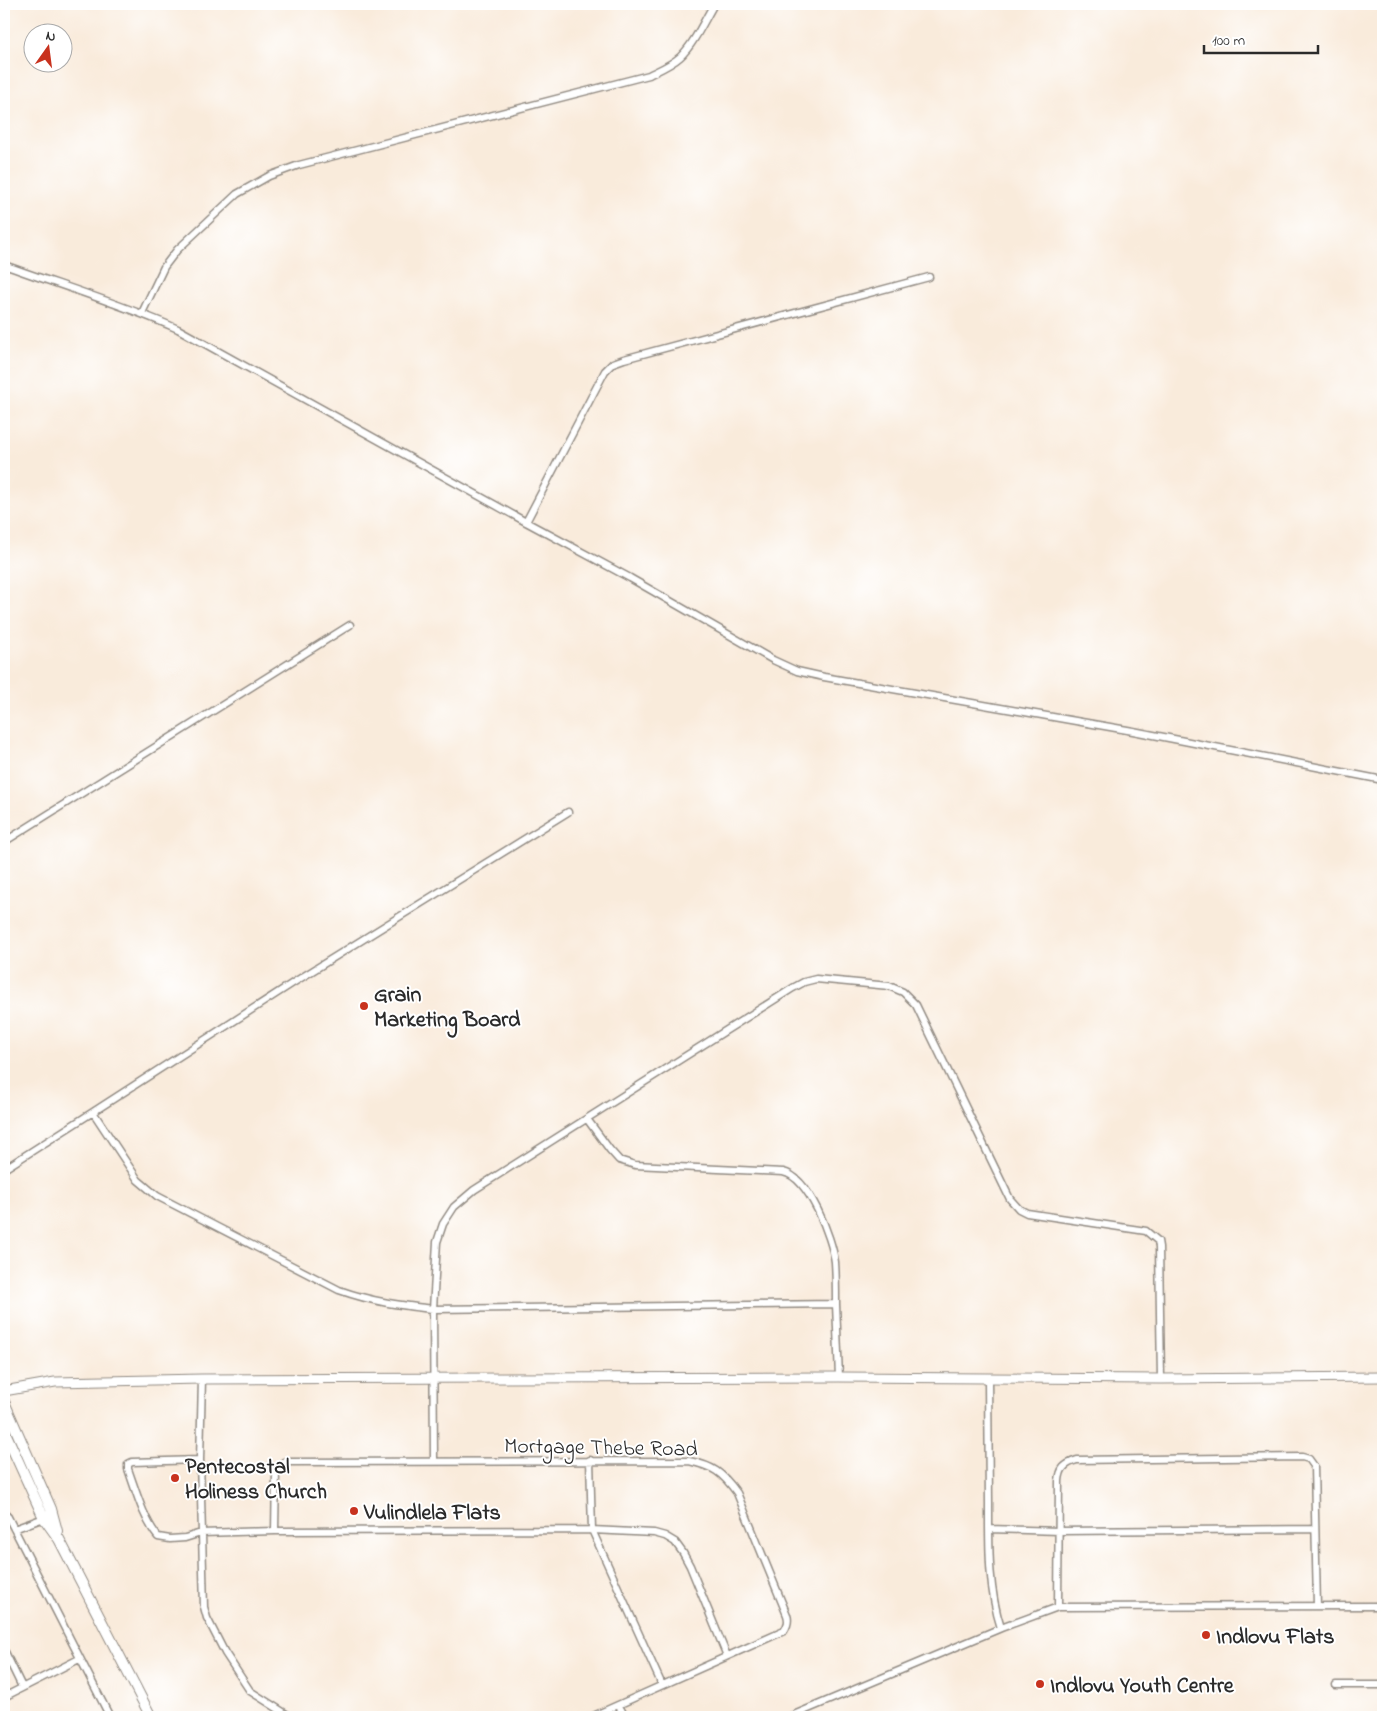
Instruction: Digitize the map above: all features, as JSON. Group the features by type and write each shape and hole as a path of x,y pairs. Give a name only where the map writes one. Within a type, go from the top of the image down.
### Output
{"main road":[{"path":"4,1402 51,1509 59,1539"},
{"path":"4,1430 44,1518 59,1539 150,1717"}],"street":[{"path":"142,313 164,267 177,250 237,194 269,176 299,165 649,74 667,66 686,51 714,4"},
{"path":"4,265 142,313 187,334 630,578 773,660 797,671 1133,731 1383,780"},
{"path":"526,522 605,372 613,363 929,277"},
{"path":"4,842 350,624"},
{"path":"4,1169 296,980 568,812"},
{"path":"434,1461 433,1309 437,1242 443,1224 454,1207 474,1190 804,982 816,979 889,986 903,992 916,1005 1014,1204 1027,1212 1146,1231 1158,1241 1161,1379"},
{"path":"93,1112 138,1180 157,1196 339,1290 366,1300 433,1309 836,1304"},
{"path":"587,1119 619,1160 635,1165 783,1172 796,1178 811,1198 820,1217 835,1263 838,1377"},
{"path":"4,1392 55,1382 202,1379 838,1377 1161,1379 1383,1377"},
{"path":"988,1378 989,1529 992,1597 1001,1628"},
{"path":"202,1379 200,1460 202,1594 204,1607 207,1618 225,1653 250,1691 291,1717"},
{"path":"1058,1607 1060,1472 1063,1466 1069,1462 1077,1460 1302,1457 1309,1458 1314,1466 1317,1606"},
{"path":"200,1460 132,1462 128,1464 128,1469 152,1529 158,1537 177,1538 201,1533 275,1531 592,1530 654,1533 665,1536 675,1542 690,1566 727,1656"},
{"path":"590,1460 592,1530 662,1684"},
{"name":"Mortgage Thebe Road","path":"275,1531 276,1472 284,1462 689,1461 716,1469 728,1480 736,1493 789,1620 788,1626 784,1630 591,1717"},
{"path":"4,1513 8,1517 78,1658 110,1717"},
{"path":"14,1529 44,1518"},
{"path":"989,1529 1059,1531 1315,1529"},
{"path":"788,1717 1001,1628 1058,1607 1383,1606"},
{"path":"5,1652 22,1687"},
{"path":"4,1697 78,1658"},
{"path":"1336,1685 1383,1684"},
{"path":"619,1706 625,1717"}],"place":[{"name":"Grain Marketing Board","path":"364,1006"},
{"name":"Pentecostal Holiness Church","path":"175,1478"},
{"name":"Vulindlela Flats","path":"354,1511"},
{"name":"Indlovu Flats","path":"1206,1635"},
{"name":"Indlovu Youth Centre","path":"1040,1684"}]}
